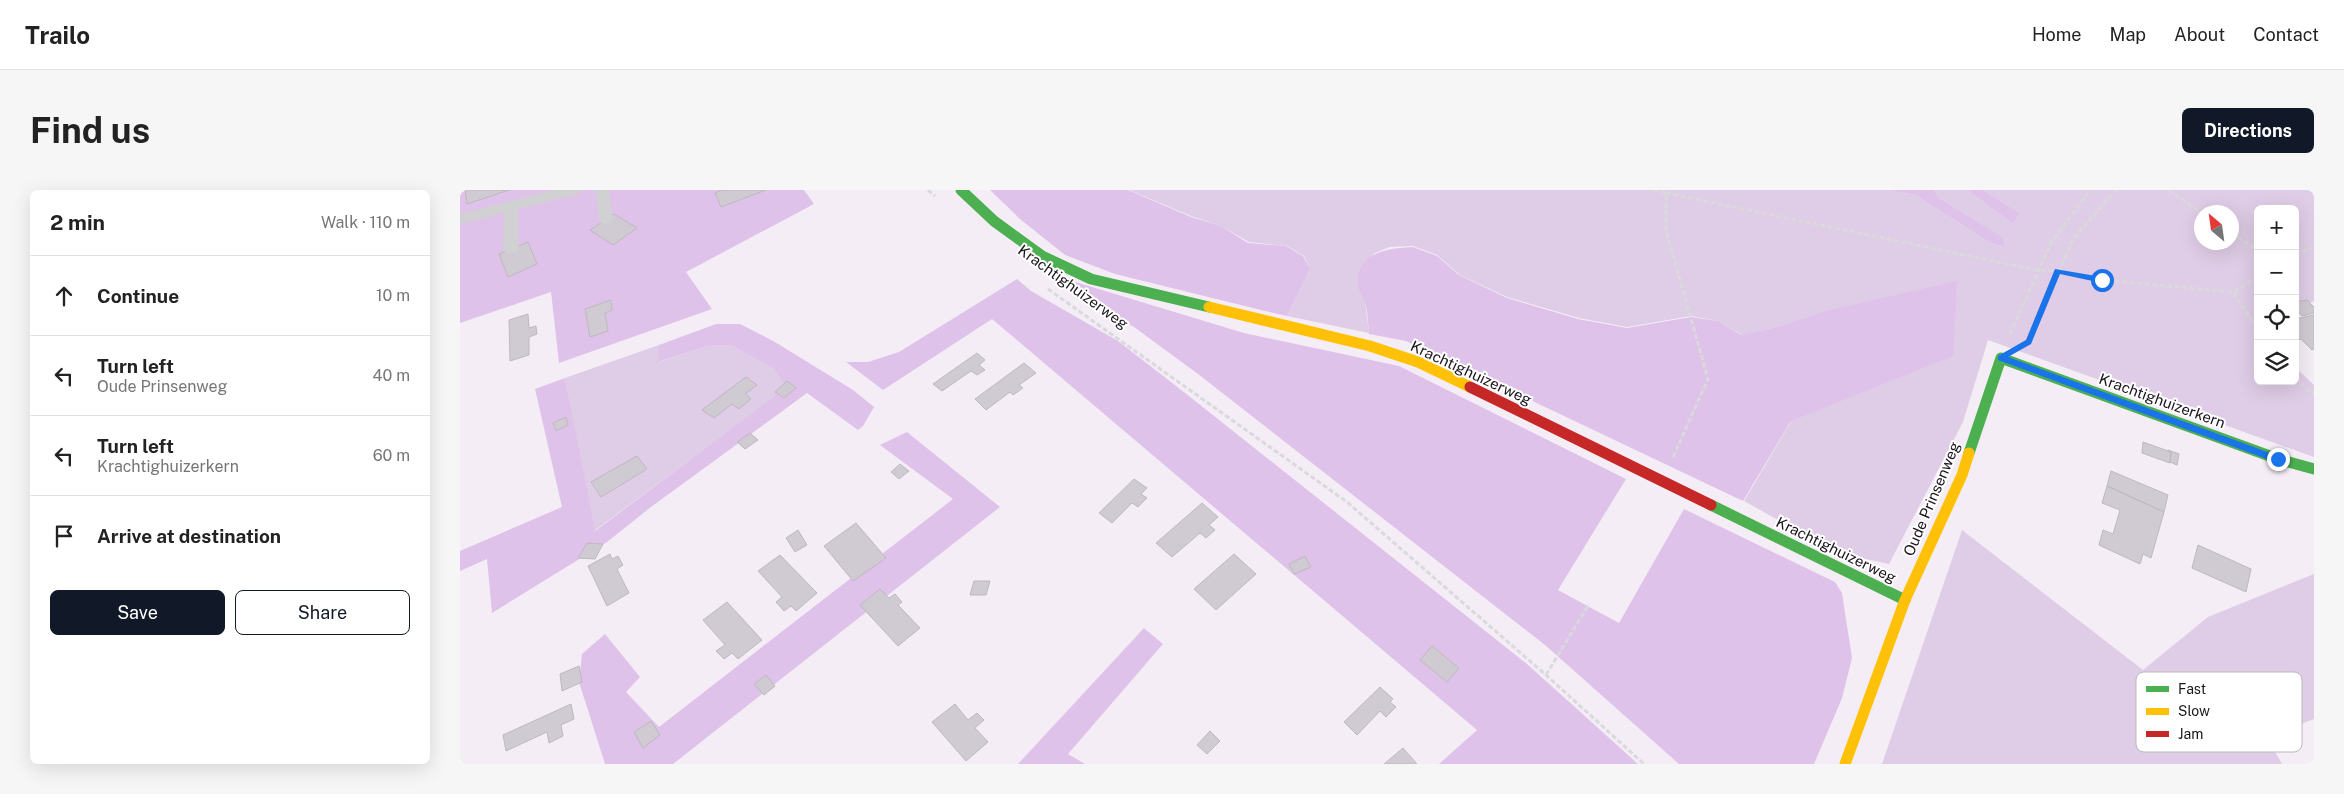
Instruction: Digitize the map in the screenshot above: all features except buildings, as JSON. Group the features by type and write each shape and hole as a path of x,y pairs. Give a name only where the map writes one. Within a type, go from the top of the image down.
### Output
{"street":[{"name":"Krachtighuizerweg","path":"961,190 994,222 1042,256 1091,279 1370,346 1418,362 1904,600"},
{"name":"Krachtighuizerkern","path":"2001,358 2278,459 2314,469"},
{"name":"Oude Prinsenweg","path":"1845,764 1904,600 1962,475 2001,358"}],"lane":[{"path":"460,220 574,190"},
{"path":"602,190 606,219"},
{"path":"511,206 511,248"}],"path":[{"path":"928,190 942,202"},
{"path":"1654,190 2037,270 2058,271 2102,280 2233,292 2254,279"},
{"path":"2001,358 2050,243 2090,190"},
{"path":"2001,358 2029,342 2073,238 2116,190"},
{"path":"2168,190 2194,208"},
{"path":"1662,481 1708,379 1666,230 1667,192"},
{"path":"2239,238 2257,250"},
{"path":"2299,253 2314,247"},
{"name":"Krachtighuizerweg","path":"1047,288 1347,502 1546,675 1644,764"},
{"path":"2233,292 2254,324"},
{"path":"2299,382 2314,395"},
{"path":"1546,675 1590,604"}],"shaded area":[{"path":"460,190 804,190 814,204 686,272 712,309 559,363 551,292 460,323"},
{"path":"990,190 1128,190 1191,217 1221,226 1248,243 1286,246 1303,256 1310,269 1287,316 1115,274 1065,255 1020,219"},
{"path":"1129,190 1887,190 1915,195 1992,244 2003,247 2003,237 1939,198 1934,190 1967,190 2013,224 2020,213 1983,190 2314,190 2314,301 2299,308 2299,205 2254,205 2254,385 2299,385 2299,371 2314,385 2314,457 1988,340 1963,422 1889,564 1838,553 1744,501 1792,420 1781,326 1742,335 1718,321 1691,316 1627,327 1579,318 1507,297 1460,275 1437,255 1413,246 1390,247 1375,253 1361,268 1369,333 1287,316 1310,269 1304,256 1287,246 1249,242 1221,226 1191,216"},
{"path":"1887,190 1934,190 1939,198 2003,237 2004,247 1992,244 1915,195"},
{"path":"1967,190 1983,190 2020,213 2013,224"},
{"path":"1413,247 1437,256 1459,275 1507,298 1578,319 1627,328 1691,317 1718,321 1741,335 1781,326 1826,311 1957,281 1953,356 1791,421 1743,501 1406,341 1369,334 1366,306 1358,284 1362,265 1368,258 1376,254 1394,249"},
{"path":"1039,271 1244,333 1399,366 1626,479 1558,590 1619,623 1684,509 1835,582 1842,593 1852,658 1842,698 1814,764 1679,764 1545,645 1198,374 1134,327"},
{"path":"1017,279 1031,291 1118,341 1180,389 1527,664 1638,764 1439,764 1477,730 992,319 883,390 846,362 868,362 899,352"},
{"path":"716,324 740,324 775,342 853,390 874,407 863,426 858,430 807,393 651,507 607,542 492,613 487,559 460,571 460,551 562,507 535,389 565,378 595,531 787,387 774,369 730,345 707,346 658,362 659,345"},
{"path":"659,345 659,362 707,346 730,345 774,369 788,387 594,531 565,378"},
{"path":"907,432 1000,507 673,764 605,764 579,682 582,654 605,634 640,677 626,692 659,727 953,499 880,445"},
{"path":"1962,530 2143,670 2208,617 2314,574 2314,719 2302,724 2302,672 2136,672 2136,752 2275,752 2282,764 1882,764"},
{"path":"1144,628 1163,644 1068,754 1085,764 1018,764"}],"traffic: fast":[{"path":"961,190 994,221 1042,256 1091,279 1209,307"},
{"path":"1969,453 2001,358 2278,459 2314,469"},
{"path":"1711,505 1905,600"}],"traffic: slow":[{"path":"1209,307 1370,346 1418,362 1470,387"},
{"path":"1845,764 1905,600 1962,475 1969,453"}],"traffic: jam":[{"path":"1470,387 1711,505"}],"route":[{"path":"2102,280 2058,271 2029,342 2001,358 2278,459"}]}
